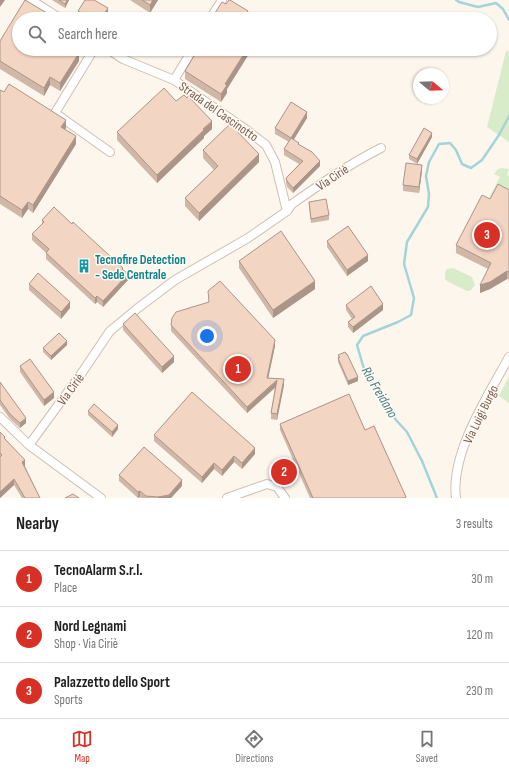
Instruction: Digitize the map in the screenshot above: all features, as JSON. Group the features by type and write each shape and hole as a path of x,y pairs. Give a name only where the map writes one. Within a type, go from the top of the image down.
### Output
{"street":[{"path":"31,0 50,12"},
{"path":"214,12 222,0"},
{"path":"90,56 55,113 110,152"},
{"name":"Strada del Cascinotto","path":"118,56 174,80 266,145 275,162 287,211"},
{"path":"174,80 189,56"},
{"name":"Via Ciriè","path":"29,445 81,374 110,331 175,280 248,238 287,211 292,204 334,174 381,148"},
{"name":"Via Luigi Burgo","path":"456,498 455,486 459,463 468,434 509,357"},
{"path":"0,417 29,445 101,498"},
{"path":"227,498 267,484 277,487 285,498"}],"green space":[{"path":"506,51 509,51 509,142 487,127"},
{"path":"498,169 509,169 507,175 509,176 509,195 487,202 500,177 494,174"},
{"path":"453,268 472,277 475,285 471,290 467,291 445,279 445,272 447,269"},
{"path":"509,376 509,403 499,396"}],"building":[{"path":"25,0 45,12 18,12"},
{"path":"59,0 67,0 65,4"},
{"path":"85,0 94,0 108,8 105,12 78,11"},
{"path":"142,0 153,0 150,5"},
{"path":"230,0 248,11 216,12 222,2 226,4"},
{"path":"12,21 12,56 77,56 60,83 50,77 44,88 0,61 0,41"},
{"path":"194,56 243,56 225,84 227,85 221,94 185,71"},
{"path":"9,84 66,120 61,127 76,136 33,205 28,202 22,210 0,196 0,90 4,92"},
{"path":"164,88 176,101 184,95 187,98 188,96 212,121 157,175 117,132"},
{"path":"291,102 307,112 291,138 275,128"},
{"path":"230,124 259,154 199,213 185,198 218,166 203,150"},
{"path":"424,128 432,133 417,159 409,155"},
{"path":"291,138 312,152 320,161 293,188 286,178 303,161 284,149"},
{"path":"406,163 422,165 419,187 403,185"},
{"path":"498,184 509,190 509,273 507,271 490,282 480,285 491,263 456,245 482,195 490,199"},
{"path":"326,199 329,215 311,219 309,202"},
{"name":"Tecnofire Detection - Sede Centrale","path":"54,207 72,224 73,222 128,274 103,301 97,296 95,298 46,253 49,249 32,234 44,222 42,220"},
{"path":"348,226 368,255 347,270 327,241"},
{"path":"281,231 315,281 273,310 239,261"},
{"path":"38,273 70,302 61,312 29,284"},
{"path":"220,281 275,340 267,378 284,379 277,414 271,413 277,380 247,407 171,325 172,318 176,312 209,302 208,291"},
{"path":"371,286 383,304 353,327 348,322 355,317 346,305"},
{"path":"135,313 174,356 162,367 123,324"},
{"path":"59,333 67,341 51,356 43,348"},
{"path":"345,352 358,377 348,381 338,358 340,357 338,355"},
{"path":"30,359 54,392 44,400 20,366"},
{"path":"0,382 26,418 20,423 10,414 0,400"},
{"path":"192,392 255,448 242,463 234,456 222,470 214,463 202,477 154,435"},
{"path":"349,394 365,430 374,426 406,497 313,498 280,424"},
{"path":"94,404 118,425 112,432 88,411"},
{"path":"0,432 25,460 22,462 40,498 25,498 14,479 0,492 0,457 2,455 0,453"},
{"path":"144,447 182,480 169,495 158,497 146,496 140,491 138,492 119,475"},
{"path":"73,494 79,498 65,498"}],"waterway":[{"name":"Rio Freidano","path":"456,0 478,7 496,3 503,9 509,20"},
{"name":"Rio Freidano","path":"437,498 422,461 407,432 396,420 364,369 357,345 363,336 398,322 411,315 414,298 404,264 407,242 428,207 429,194 426,176 429,162 439,144 450,143 456,150 462,164 471,168 482,160 499,135 509,116"}],"place":[{"name":"Palazzetto dello Sport","path":"487,235"},
{"name":"Tecnofire Detection - Sede Centrale","path":"84,266"},
{"name":"TecnoAlarm S.r.l.","path":"238,369"},
{"name":"Nord Legnami","path":"284,472"}]}
